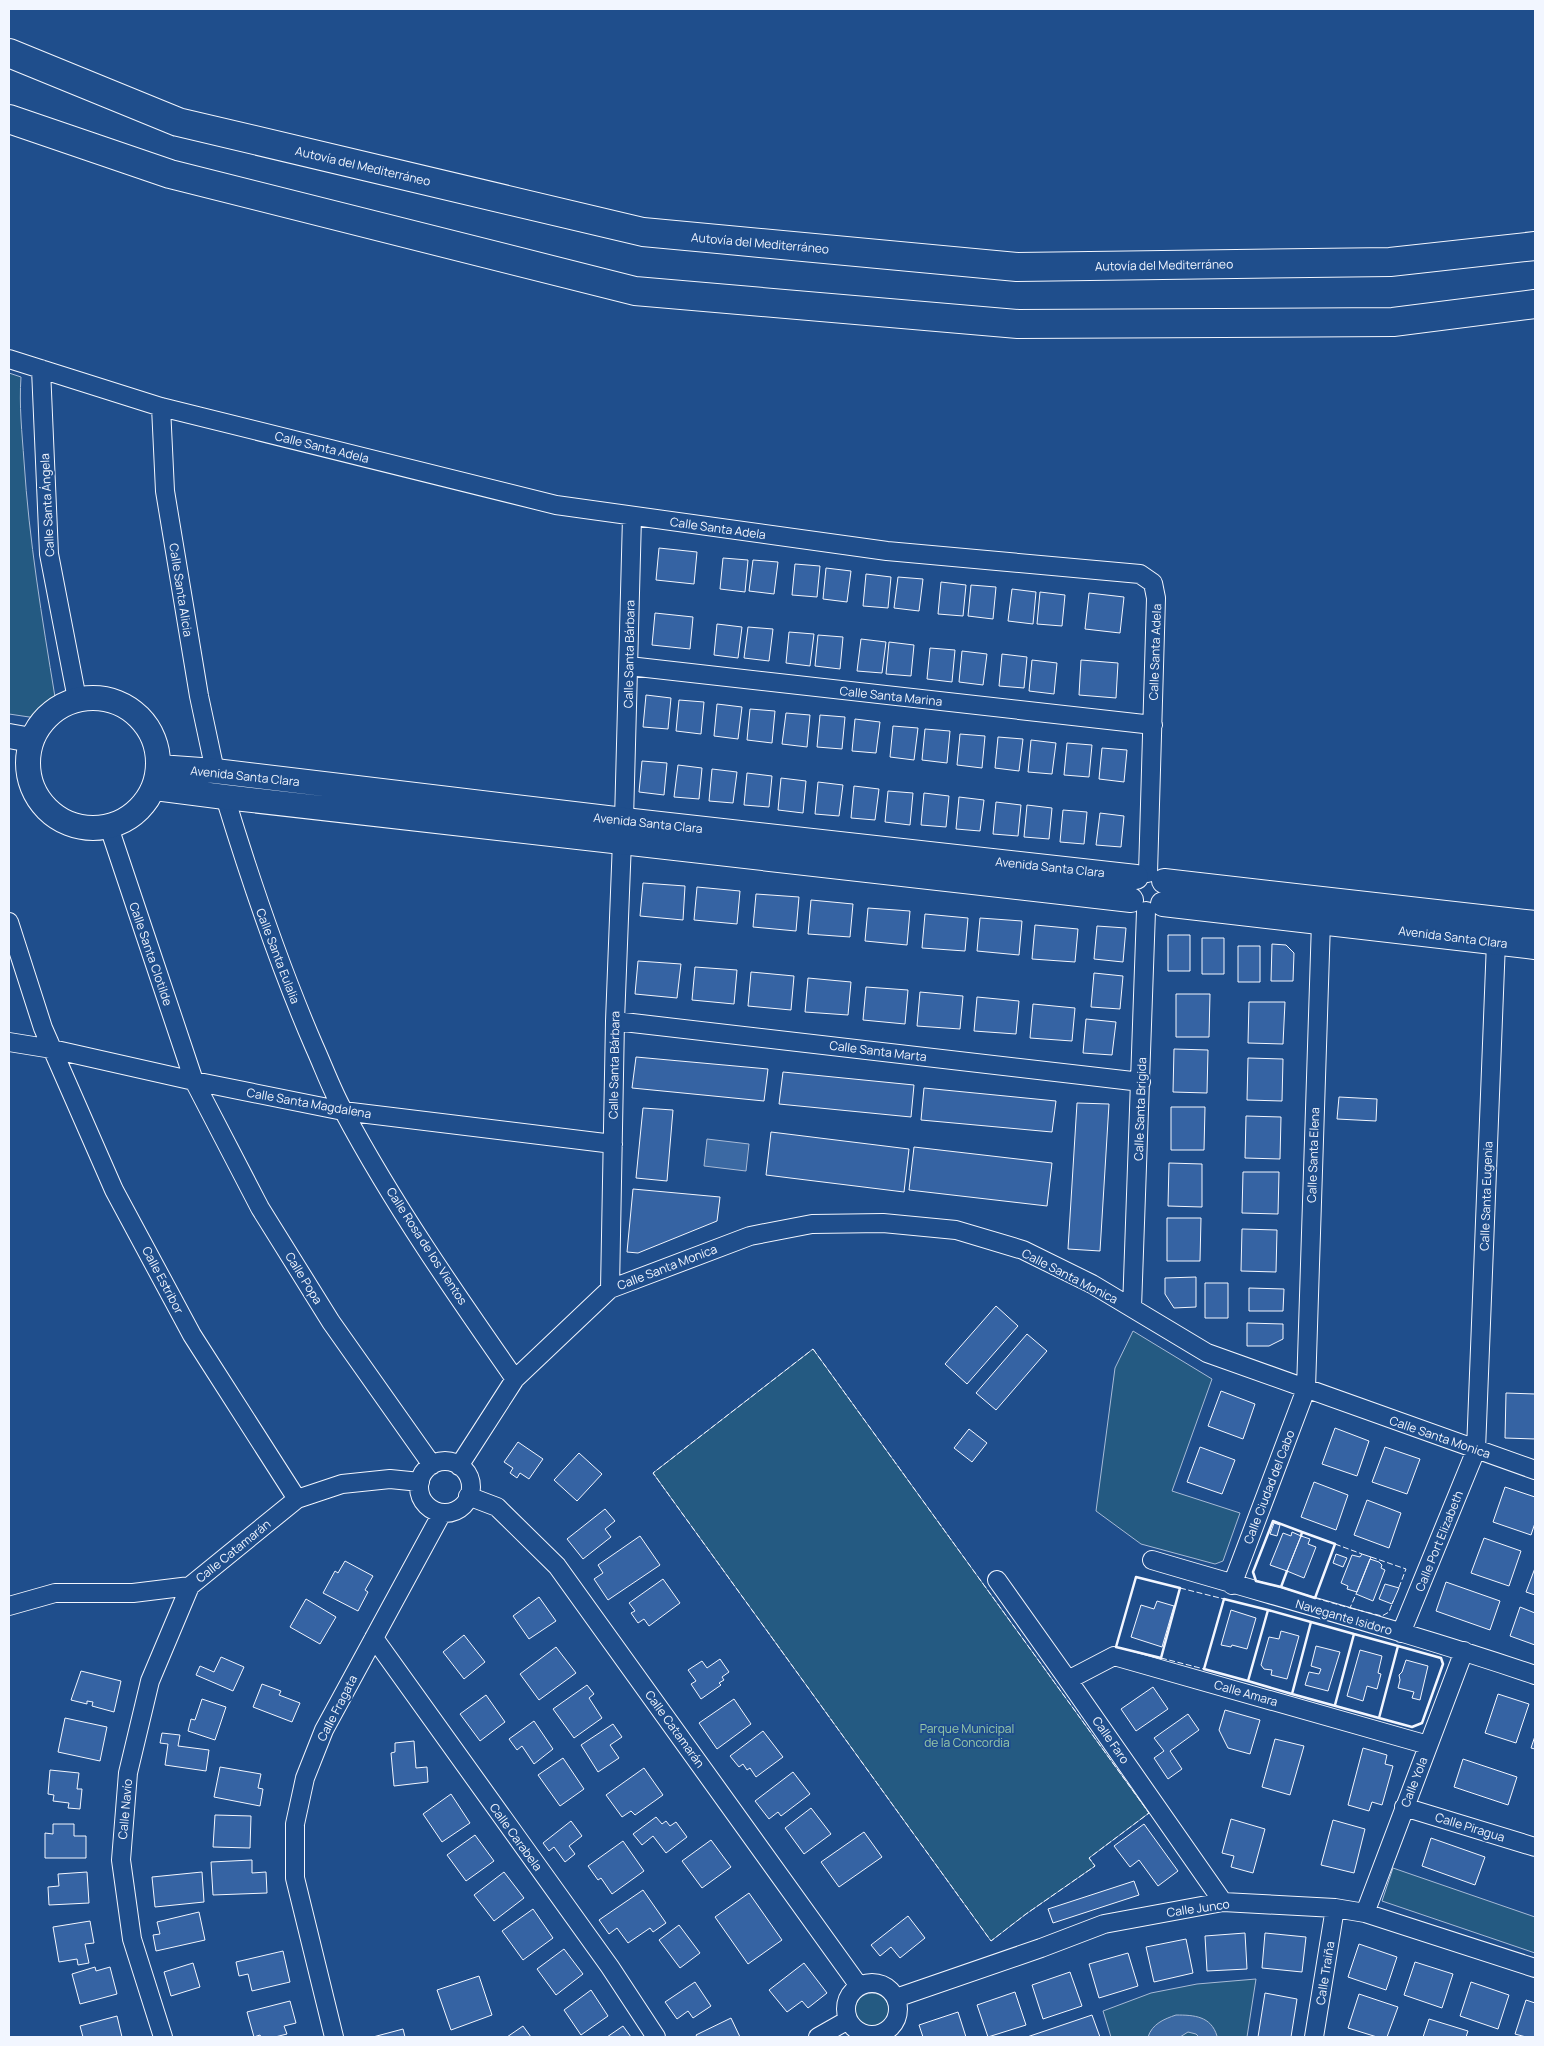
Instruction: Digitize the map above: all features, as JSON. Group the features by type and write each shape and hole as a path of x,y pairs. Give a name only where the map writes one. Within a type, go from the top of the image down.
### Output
{"highway":[{"name":"Autovía del Mediterráneo","path":"9,53 178,122 643,232 1017,267 1390,262 1535,246"},
{"path":"9,119 170,174 635,291 1018,324 1393,322 1535,304"}],"street":[{"name":"Calle Santa Adela","path":"9,359 161,407 556,505 887,551 1140,574 1153,583 1156,598 1148,891"},
{"name":"Calle Santa Ángela","path":"40,369 49,554 76,699"},
{"name":"Calle Santa Alicia","path":"161,407 165,491 199,696 215,771"},
{"name":"Calle Santa Bárbara","path":"610,1288 615,1021 629,666 632,517"},
{"name":"Calle Santa Marina","path":"629,666 1153,725"},
{"path":"100,697 122,703 142,718 157,744 157,777 146,803 129,818 108,827 92,829 63,822 44,807 32,786 19,750 41,723 57,708 76,699 100,697"},
{"name":"Avenida Santa Clara","path":"157,777 215,771 623,831"},
{"name":"Avenida Santa Clara","path":"157,777 225,797 623,831 1148,891 1535,923"},
{"name":"Calle Santa Eulalia","path":"225,797 250,881 289,989 343,1110"},
{"name":"Calle Santa Clotilde","path":"108,827 194,1081"},
{"name":"Avenida Santa Clara","path":"1148,891 1321,922 1535,947"},
{"name":"Calle Santa Brigida","path":"1132,1308 1148,891"},
{"name":"Calle Santa Elena","path":"1306,1389 1321,922"},
{"name":"Calle Estribor","path":"10,932 52,1049 114,1190 192,1334 297,1499"},
{"name":"Calle Santa Eugenia","path":"1476,1450 1496,942"},
{"name":"Calle Santa Marta","path":"615,1021 1141,1082"},
{"name":"Calle Santa Magdalena","path":"9,1042 52,1049 194,1081 343,1110 613,1144"},
{"name":"Calle Popa","path":"194,1081 265,1216 332,1322 432,1465"},
{"name":"Calle Rosa de los Vientos","path":"343,1110 396,1199 515,1379"},
{"name":"Calle Santa Monica","path":"459,1466 515,1379 610,1288 750,1236 812,1224 883,1223 956,1230 1023,1250 1092,1284 1208,1353 1535,1470"},
{"name":"Calle Ciudad del Cabo","path":"1232,1585 1306,1389"},
{"name":"Calle Port Elizabeth","path":"1402,1633 1476,1450"},
{"path":"448,1462 459,1466 467,1475 470,1483 468,1496 462,1506 455,1511 442,1513 430,1509 420,1495 420,1482 425,1470 432,1465 448,1462"},
{"name":"Calle Catamarán","path":"9,1606 55,1593 133,1593 190,1586 297,1499 342,1484 390,1479 420,1482"},
{"name":"Calle Catamarán","path":"468,1496 497,1507 558,1566 859,1986"},
{"name":"Calle Fragata","path":"334,2037 295,1878 295,1824 305,1778 324,1730 442,1513"},
{"name":"Navegante Isidoro","path":"1152,1560 1232,1585 1464,1651 1535,1675"},
{"name":"Calle Faro","path":"997,1580 1223,1902"},
{"name":"Calle Navío","path":"163,2037 132,1939 121,1860 128,1772 148,1690 190,1586"},
{"name":"Calle Carabela","path":"374,1638 604,1959 656,2037"},
{"name":"Calle Yola","path":"1365,1913 1464,1651"},
{"name":"Calle Amara","path":"1068,1680 1114,1656 1428,1745"},
{"name":"Calle Piragua","path":"1404,1807 1535,1847"},
{"name":"Calle Junco","path":"896,1998 1104,1924 1223,1902 1335,1908 1365,1913 1535,1968"},
{"name":"Calle Traiña","path":"1314,2037 1335,1908"},
{"path":"876,1983 891,1991 896,1998 898,2015 890,2029 883,2035 875,2036 859,2032 848,2020 846,2005 853,1991 859,1986 876,1983"},
{"path":"818,2037 848,2020"}],"green space":[{"path":"9,373 21,377 21,419 29,520 55,697 36,718 9,714"},
{"path":"1133,1331 1212,1379 1172,1491 1240,1513 1223,1561 1215,1564 1141,1544 1096,1511 1115,1368"},
{"name":"Parque Municipal de la Concordia","path":"813,1349 1149,1813 1089,1858 1095,1866 991,1941 653,1473"},
{"path":"1393,1868 1535,1917 1535,1953 1382,1901"},
{"path":"1256,1979 1247,2037 1111,2037 1103,2011 1151,1993 1197,1984"},
{"path":"872,1993 884,1998 889,2010 884,2022 872,2027 860,2022 855,2010 860,1998"}],"shaded area":[{"path":"707,1139 749,1144 746,1171 704,1166"},
{"path":"1176,2015 1189,2015 1201,2018 1211,2024 1217,2036 1199,2037 1188,2032 1180,2037 1148,2037 1155,2025"}],"building":[{"path":"659,548 697,552 694,584 656,580"},
{"path":"723,558 748,560 745,592 720,589"},
{"path":"753,560 778,562 774,594 749,591"},
{"path":"795,564 820,566 817,597 792,595"},
{"path":"826,568 851,571 847,602 823,599"},
{"path":"866,574 891,577 888,608 863,606"},
{"path":"898,577 923,579 919,611 894,608"},
{"path":"941,582 966,585 963,616 938,614"},
{"path":"971,585 996,587 993,619 968,616"},
{"path":"1012,589 1036,592 1033,624 1008,621"},
{"path":"1040,592 1065,595 1062,626 1037,624"},
{"path":"1089,593 1124,597 1120,633 1085,629"},
{"path":"655,613 693,617 690,649 652,645"},
{"path":"717,624 742,627 738,658 714,655"},
{"path":"748,627 773,629 769,661 744,658"},
{"path":"789,632 814,634 810,666 786,663"},
{"path":"818,635 843,637 840,669 815,666"},
{"path":"861,639 886,642 882,673 857,671"},
{"path":"889,642 914,645 911,676 886,674"},
{"path":"930,648 955,650 952,682 927,679"},
{"path":"962,651 987,654 983,685 959,682"},
{"path":"1002,654 1027,657 1024,688 999,686"},
{"path":"1032,660 1057,663 1054,694 1029,691"},
{"path":"1081,660 1118,663 1116,698 1079,695"},
{"path":"646,695 671,698 668,729 643,727"},
{"path":"679,700 704,702 701,734 676,731"},
{"path":"717,704 742,707 738,739 714,736"},
{"path":"750,709 775,711 772,743 747,740"},
{"path":"786,713 810,715 807,747 782,744"},
{"path":"820,715 845,717 842,749 817,747"},
{"path":"855,719 880,722 876,753 852,751"},
{"path":"893,726 918,728 914,760 890,757"},
{"path":"925,729 950,731 947,763 922,760"},
{"path":"960,734 985,736 982,768 957,765"},
{"path":"998,737 1023,739 1019,771 995,768"},
{"path":"1031,740 1056,743 1052,774 1028,772"},
{"path":"1067,743 1092,745 1089,777 1064,775"},
{"path":"1102,748 1127,750 1124,782 1099,779"},
{"path":"642,761 667,763 664,795 639,792"},
{"path":"678,765 702,768 699,799 674,797"},
{"path":"712,769 737,772 733,803 709,801"},
{"path":"747,773 772,776 769,807 744,805"},
{"path":"781,778 806,781 803,813 778,810"},
{"path":"818,782 843,785 839,816 815,814"},
{"path":"854,786 879,789 875,820 851,818"},
{"path":"888,791 913,793 910,825 885,822"},
{"path":"924,793 949,796 946,827 921,825"},
{"path":"959,797 984,800 980,831 956,829"},
{"path":"996,802 1021,805 1018,836 993,834"},
{"path":"1027,805 1052,808 1049,839 1024,837"},
{"path":"1063,810 1087,812 1084,844 1060,842"},
{"path":"1100,813 1124,816 1121,847 1096,845"},
{"path":"643,883 685,886 683,920 640,916"},
{"path":"697,887 740,891 737,924 694,920"},
{"path":"756,894 799,897 796,931 753,927"},
{"path":"811,900 853,904 850,937 808,934"},
{"path":"868,908 910,911 907,945 865,941"},
{"path":"925,914 968,918 965,951 922,948"},
{"path":"980,918 1022,921 1019,955 977,951"},
{"path":"1035,925 1078,929 1075,962 1032,959"},
{"path":"1097,926 1126,928 1123,962 1094,959"},
{"path":"1168,935 1190,935 1190,971 1168,971"},
{"path":"1202,938 1224,938 1224,974 1202,974"},
{"path":"1272,944 1286,945 1294,953 1293,981 1271,981"},
{"path":"1238,946 1260,946 1260,982 1238,982"},
{"path":"638,961 681,964 677,998 635,994"},
{"path":"695,967 737,970 734,1004 692,1000"},
{"path":"751,972 794,976 791,1010 748,1006"},
{"path":"1094,973 1123,976 1120,1009 1091,1007"},
{"path":"808,978 851,982 848,1015 805,1012"},
{"path":"866,987 908,990 905,1024 863,1020"},
{"path":"920,992 963,996 960,1029 917,1026"},
{"path":"1176,994 1210,994 1209,1037 1176,1037"},
{"path":"977,997 1019,1001 1016,1034 974,1031"},
{"path":"1249,1002 1285,1002 1283,1044 1248,1043"},
{"path":"1033,1004 1075,1008 1072,1041 1030,1038"},
{"path":"1086,1019 1116,1022 1112,1055 1083,1053"},
{"path":"1174,1049 1208,1050 1207,1093 1173,1092"},
{"path":"636,1057 768,1069 764,1101 632,1088"},
{"path":"1248,1058 1283,1059 1282,1101 1247,1100"},
{"path":"783,1072 914,1085 911,1117 779,1104"},
{"path":"924,1088 1056,1101 1052,1132 921,1120"},
{"path":"1339,1097 1377,1099 1376,1121 1337,1119"},
{"path":"1077,1103 1109,1104 1100,1251 1068,1249"},
{"path":"1171,1107 1205,1107 1204,1150 1171,1150"},
{"path":"643,1108 673,1110 667,1181 636,1178"},
{"path":"1246,1116 1281,1117 1280,1159 1245,1158"},
{"path":"771,1132 909,1149 904,1192 766,1175"},
{"path":"914,1147 1052,1163 1047,1206 909,1190"},
{"path":"1169,1163 1202,1164 1202,1207 1168,1206"},
{"path":"1243,1172 1279,1172 1278,1214 1242,1213"},
{"path":"633,1189 720,1197 717,1221 638,1253 627,1252"},
{"path":"1167,1218 1201,1218 1200,1261 1167,1261"},
{"path":"1242,1229 1277,1230 1276,1272 1241,1271"},
{"path":"1196,1277 1196,1307 1174,1308 1165,1294 1165,1278"},
{"path":"1205,1283 1228,1283 1228,1318 1205,1318"},
{"path":"1249,1288 1284,1289 1283,1311 1249,1311"},
{"path":"996,1306 1018,1326 967,1384 945,1364"},
{"path":"1247,1323 1283,1324 1283,1339 1269,1346 1247,1346"},
{"path":"1027,1334 1047,1351 996,1410 976,1393"},
{"path":"1221,1391 1255,1404 1243,1439 1208,1426"},
{"path":"1506,1393 1535,1394 1535,1439 1505,1438"},
{"path":"1335,1428 1369,1441 1357,1476 1322,1464"},
{"path":"969,1429 987,1443 972,1462 954,1448"},
{"path":"518,1442 543,1459 529,1479 520,1473 517,1478 510,1473 513,1468 504,1462"},
{"path":"1200,1447 1235,1460 1222,1494 1187,1482"},
{"path":"1385,1447 1420,1459 1407,1494 1372,1482"},
{"path":"579,1453 602,1474 577,1501 554,1480"},
{"path":"1314,1482 1348,1495 1336,1530 1301,1517"},
{"path":"1505,1487 1535,1497 1535,1523 1531,1535 1493,1522"},
{"path":"1367,1500 1401,1513 1389,1548 1354,1535"},
{"path":"605,1509 615,1521 605,1529 611,1537 583,1559 567,1539"},
{"path":"1274,1523 1280,1525 1277,1536 1270,1534"},
{"path":"1292,1532 1301,1536 1287,1571 1270,1565 1283,1533 1291,1536"},
{"path":"640,1536 660,1565 608,1600 594,1579 603,1573 598,1565"},
{"path":"1301,1536 1310,1539 1308,1544 1316,1547 1304,1578 1287,1571"},
{"path":"1484,1538 1521,1551 1509,1586 1471,1573"},
{"path":"1336,1554 1347,1558 1343,1567 1333,1563"},
{"path":"1362,1554 1371,1557 1357,1592 1347,1589 1348,1586 1341,1583 1352,1555 1360,1557"},
{"path":"1370,1559 1379,1562 1382,1565 1381,1568 1385,1570 1373,1601 1356,1594"},
{"path":"345,1561 373,1576 365,1590 368,1592 358,1611 323,1593 335,1571 338,1573"},
{"path":"1535,1568 1535,1595 1526,1592"},
{"path":"663,1579 680,1603 649,1626 644,1619 638,1623 631,1613 635,1611 629,1603"},
{"path":"1446,1582 1500,1601 1490,1630 1436,1611"},
{"path":"1385,1584 1399,1588 1392,1604 1379,1599"},
{"path":"539,1597 556,1621 529,1639 513,1616"},
{"path":"306,1599 336,1617 320,1644 290,1627"},
{"path":"1157,1601 1174,1606 1162,1647 1131,1637 1141,1605 1154,1609"},
{"path":"1520,1607 1535,1613 1535,1645 1510,1636"},
{"path":"1231,1610 1256,1618 1247,1649 1232,1645 1231,1647 1221,1645"},
{"path":"1281,1631 1299,1636 1287,1679 1271,1675 1272,1670 1264,1669 1261,1665 1269,1637 1279,1639"},
{"path":"464,1635 485,1662 464,1679 443,1652"},
{"path":"1316,1646 1340,1652 1328,1691 1305,1685 1309,1672 1319,1674 1321,1669 1311,1666"},
{"path":"556,1647 576,1673 539,1700 520,1674"},
{"path":"1360,1650 1382,1656 1378,1673 1381,1674 1377,1689 1367,1686 1363,1701 1347,1696"},
{"path":"221,1657 244,1667 233,1691 196,1675 200,1666 214,1672"},
{"path":"720,1659 729,1672 722,1677 724,1680 719,1683 721,1685 701,1699 691,1684 696,1681 688,1670 702,1661 707,1668"},
{"path":"1406,1660 1428,1666 1420,1700 1412,1698 1414,1692 1398,1688 1399,1675"},
{"path":"81,1671 121,1681 114,1712 92,1706 93,1702 87,1701 87,1704 71,1700"},
{"path":"262,1684 281,1691 279,1695 300,1703 292,1722 253,1707"},
{"path":"587,1685 594,1694 589,1698 602,1718 574,1738 553,1709"},
{"path":"1153,1687 1168,1709 1136,1731 1121,1709"},
{"path":"1498,1694 1529,1704 1516,1743 1485,1733"},
{"path":"486,1695 505,1722 480,1741 460,1714"},
{"path":"202,1699 226,1707 215,1740 188,1731 191,1719 195,1720"},
{"path":"734,1699 751,1724 717,1749 699,1723"},
{"path":"1225,1710 1260,1720 1250,1754 1228,1748 1219,1730"},
{"path":"1188,1714 1199,1730 1170,1751 1182,1769 1168,1779 1154,1758 1164,1751 1154,1738"},
{"path":"65,1718 107,1727 100,1761 58,1752"},
{"path":"534,1721 553,1749 534,1764 522,1746 517,1750 509,1739"},
{"path":"613,1724 622,1737 610,1745 619,1758 598,1772 581,1745"},
{"path":"763,1731 783,1757 756,1777 750,1768 747,1770 743,1764 739,1767 730,1756"},
{"path":"162,1733 180,1735 178,1746 209,1750 206,1771 165,1765 168,1744 160,1743"},
{"path":"1535,1736 1535,1749 1531,1748"},
{"path":"1275,1739 1304,1746 1290,1795 1262,1787"},
{"path":"414,1741 416,1768 427,1767 428,1782 394,1786 391,1753 395,1752 395,1743"},
{"path":"1363,1748 1387,1755 1385,1764 1393,1766 1382,1805 1372,1802 1369,1811 1348,1805"},
{"path":"563,1758 584,1789 560,1806 538,1775"},
{"path":"1463,1759 1517,1777 1508,1805 1454,1787"},
{"path":"220,1767 261,1774 258,1788 263,1789 260,1806 214,1797"},
{"path":"644,1768 663,1795 635,1815 631,1811 622,1817 606,1795"},
{"path":"50,1770 79,1773 77,1789 82,1789 80,1809 68,1808 69,1803 53,1801 54,1795 48,1794"},
{"path":"793,1772 810,1794 781,1816 778,1812 769,1819 755,1801"},
{"path":"451,1794 470,1823 442,1842 423,1814"},
{"path":"811,1808 831,1834 804,1854 785,1828"},
{"path":"215,1815 251,1816 250,1848 213,1847"},
{"path":"656,1817 662,1824 666,1821 670,1826 676,1822 687,1837 666,1853 653,1836 642,1845 633,1834"},
{"path":"1231,1819 1265,1829 1253,1873 1231,1867 1234,1856 1222,1853"},
{"path":"1333,1820 1365,1829 1354,1873 1321,1865"},
{"path":"571,1821 582,1836 569,1846 575,1854 565,1862 554,1847 549,1851 543,1843"},
{"path":"53,1824 74,1824 74,1836 86,1836 86,1858 45,1858 45,1833 53,1834"},
{"path":"1144,1824 1178,1871 1158,1886 1139,1860 1130,1867 1114,1846"},
{"path":"864,1832 882,1857 839,1887 821,1862"},
{"path":"475,1835 494,1861 466,1881 447,1855"},
{"path":"1431,1838 1485,1857 1475,1885 1422,1866"},
{"path":"711,1840 731,1867 702,1888 682,1861"},
{"path":"623,1841 644,1871 612,1894 601,1878 598,1880 588,1866"},
{"path":"252,1860 252,1873 266,1872 267,1893 213,1895 211,1862"},
{"path":"87,1872 89,1903 49,1905 48,1887 59,1886 58,1874"},
{"path":"202,1872 204,1902 155,1907 152,1877"},
{"path":"504,1872 524,1898 494,1921 474,1895"},
{"path":"1134,1881 1139,1895 1053,1923 1048,1909"},
{"path":"643,1890 666,1923 653,1932 650,1928 628,1943 617,1928 609,1934 599,1920"},
{"path":"749,1893 782,1940 748,1964 715,1917"},
{"path":"533,1909 553,1938 523,1960 502,1931"},
{"path":"199,1912 205,1940 156,1951 153,1935 160,1934 157,1922"},
{"path":"908,1916 925,1938 900,1958 891,1947 880,1956 871,1945"},
{"path":"90,1921 94,1943 85,1944 89,1963 78,1965 77,1959 59,1962 53,1927"},
{"path":"679,1925 700,1953 680,1968 659,1940"},
{"path":"1245,1933 1247,1969 1207,1971 1205,1936"},
{"path":"1265,1933 1306,1937 1302,1972 1262,1968"},
{"path":"1186,1939 1193,1973 1154,1982 1146,1947"},
{"path":"1359,1944 1397,1957 1386,1990 1348,1977"},
{"path":"564,1949 583,1974 556,1995 537,1969"},
{"path":"283,1951 290,1982 252,1991 248,1974 239,1976 236,1962"},
{"path":"1128,1953 1138,1986 1099,1998 1089,1964"},
{"path":"1415,1962 1453,1974 1442,2008 1404,1995"},
{"path":"193,1963 200,1987 171,1996 164,1972"},
{"path":"804,1963 827,1993 808,2008 802,2001 787,2012 769,1990"},
{"path":"95,1967 96,1971 110,1967 117,1994 80,2004 72,1974"},
{"path":"1070,1972 1082,2006 1043,2019 1032,1985"},
{"path":"479,1976 492,2015 451,2030 437,1990"},
{"path":"695,1982 711,2006 693,2018 688,2011 677,2019 665,2002"},
{"path":"1471,1982 1509,1995 1498,2029 1460,2016"},
{"path":"591,1990 608,2016 581,2035 564,2010"},
{"path":"1015,1992 1026,2025 988,2037 977,2005"},
{"path":"1265,1993 1297,1999 1291,2037 1258,2037"},
{"path":"1359,1994 1398,2007 1387,2037 1377,2037 1348,2028"},
{"path":"1526,2000 1535,2003 1535,2037 1515,2034"},
{"path":"290,2001 296,2023 284,2026 287,2034 275,2037 261,2037 260,2035 254,2037 247,2012"},
{"path":"958,2012 966,2037 923,2037 919,2025"},
{"path":"1092,2015 1100,2037 1027,2037"},
{"path":"117,2016 122,2037 83,2037 80,2026"},
{"path":"731,2018 740,2037 697,2037 696,2035"},
{"path":"1429,2019 1468,2031 1466,2037 1423,2037"},
{"path":"523,2026 531,2037 507,2037"},
{"path":"623,2026 631,2037 607,2037"},
{"path":"403,2029 405,2037 373,2037"}],"fence":[{"path":"813,1349 1149,1813 1089,1858 1095,1866 991,1941 653,1473 813,1349"},
{"path":"1335,1544 1362,1554"},
{"path":"1371,1557 1406,1569 1398,1590"},
{"path":"1180,1588 1224,1599"},
{"path":"1315,1598 1350,1608 1356,1594"},
{"path":"1350,1608 1382,1616 1389,1612 1393,1601"},
{"path":"1161,1658 1204,1669"}],"wall":[{"path":"1287,1571 1281,1587 1256,1581 1253,1572 1273,1521 1302,1532 1301,1536"},
{"path":"1281,1587 1315,1598 1335,1544 1302,1532"},
{"path":"1136,1577 1180,1588 1161,1658 1116,1647 1136,1577"},
{"path":"1248,1681 1204,1669 1224,1599 1268,1610"},
{"path":"1292,1694 1248,1681 1268,1610 1311,1622"},
{"path":"1335,1705 1354,1634 1398,1646 1379,1718 1292,1694 1311,1622 1354,1634"},
{"path":"1379,1718 1412,1727 1422,1723 1443,1664 1441,1658 1398,1646"}]}
